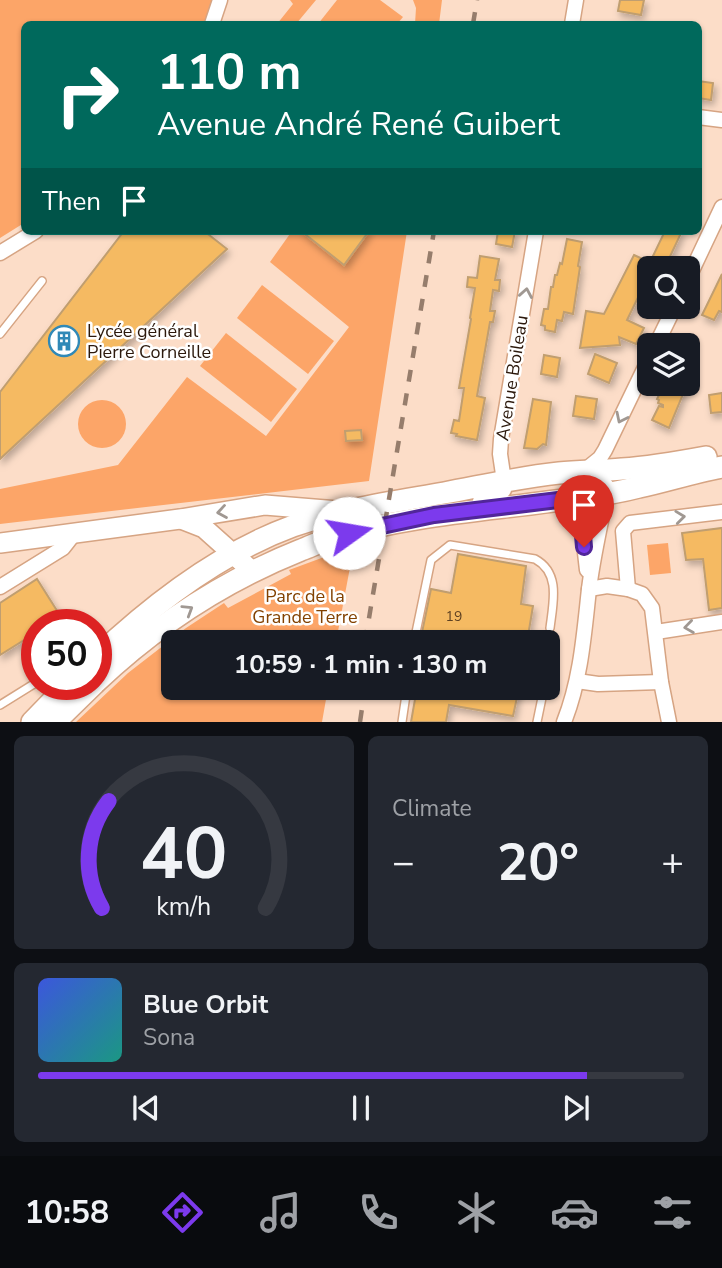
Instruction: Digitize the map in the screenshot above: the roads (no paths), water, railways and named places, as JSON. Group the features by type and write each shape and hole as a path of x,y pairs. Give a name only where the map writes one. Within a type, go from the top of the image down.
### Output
{"main road":[{"path":"112,644 165,599 233,553 283,531 342,511 505,481 644,467 722,454"},
{"path":"112,667 174,619 252,571 333,537 434,515 607,494 722,467"},
{"path":"32,722 53,700"},
{"path":"55,722 78,700"}],"street":[{"path":"213,21 220,0"},
{"path":"572,21 576,0"},
{"path":"702,118 722,120"},
{"path":"699,256 722,207"},
{"path":"0,253 29,235"},
{"name":"Avenue Boileau","path":"505,481 500,454 501,439 535,235"},
{"path":"589,589 581,519 583,497 637,384"},
{"path":"564,722 577,681 589,589 607,494 594,470"},
{"path":"434,515 449,505 497,498 504,490 505,481"},
{"path":"0,543 265,505 342,511"},
{"path":"265,505 283,531 272,562"},
{"path":"628,589 623,531 630,523 722,512"},
{"path":"180,519 204,528 252,571"},
{"path":"0,587 63,548 74,534"},
{"path":"589,589 607,586 628,589 642,594 652,608 668,722"},
{"path":"656,632 722,622"},
{"path":"577,681 598,684 661,682"}],"lane":[{"path":"0,334 42,281"},
{"path":"416,630 431,560 450,545 541,562 551,574 553,597 550,628"},
{"path":"0,705 21,692"},
{"path":"402,722 405,700"},
{"path":"537,722 542,700"}],"railway":[{"path":"474,21 477,0"},
{"path":"367,630 433,235"},
{"path":"360,722 363,700"}],"place":[{"name":"Lycée général Pierre Corneille","path":"64,341"}],"park label":[{"name":"Parc de la Grande Terre","path":"305,606"}]}
